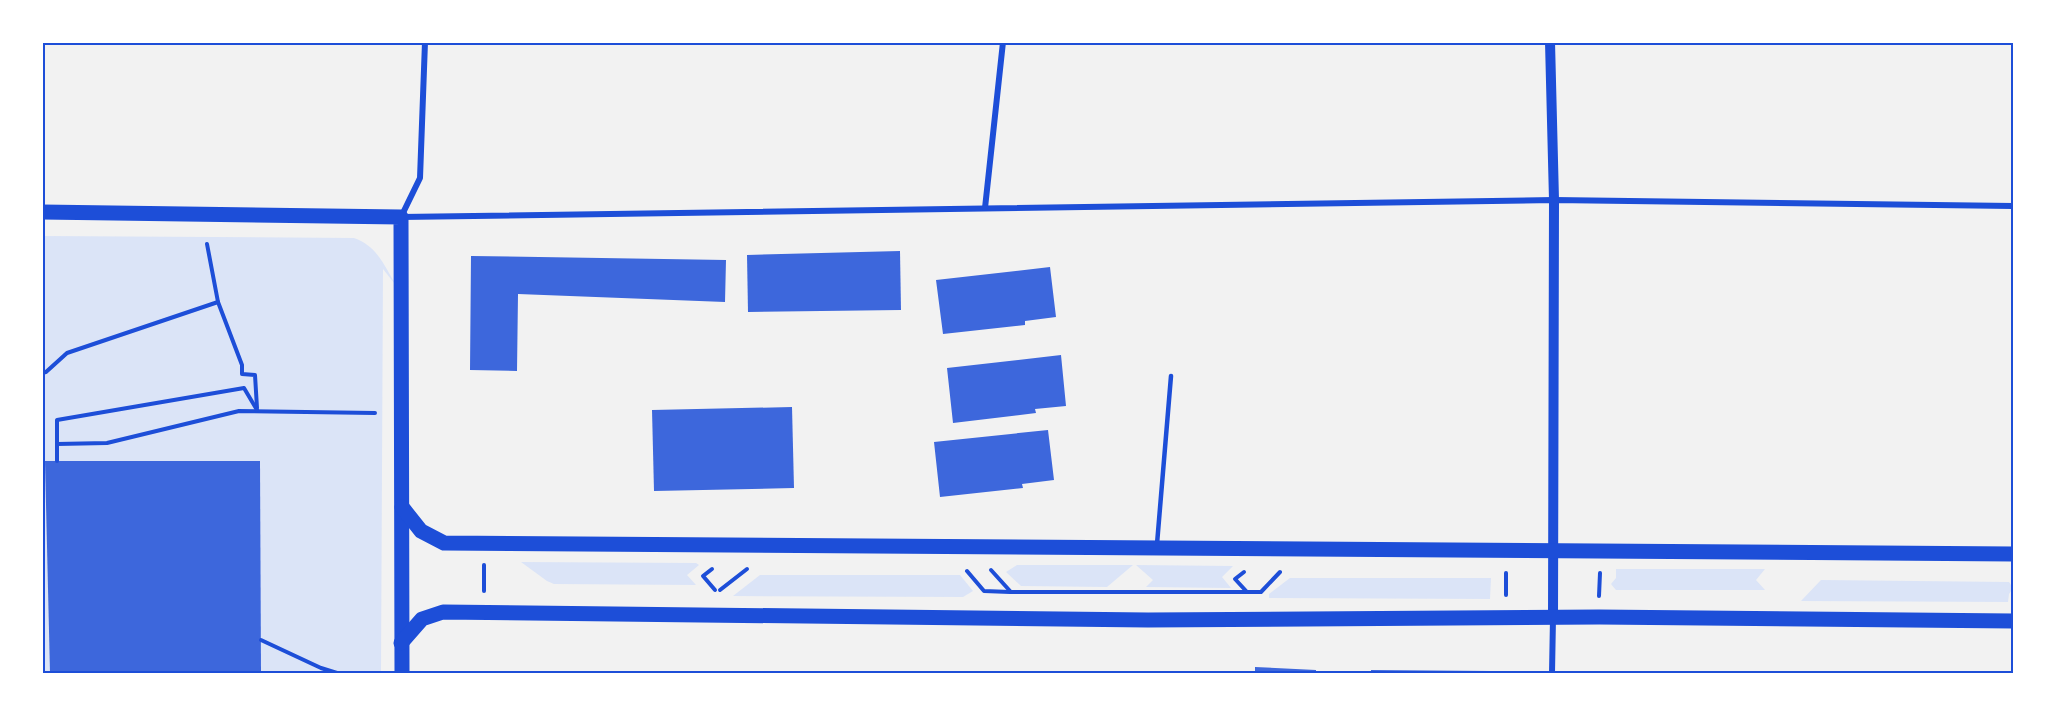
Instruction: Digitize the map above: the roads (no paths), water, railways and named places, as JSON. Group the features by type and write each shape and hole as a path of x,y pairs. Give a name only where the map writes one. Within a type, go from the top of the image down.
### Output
{"main road":[{"path":"42,212 401,217 402,673"},
{"path":"402,507 421,531 444,543 2013,554"},
{"path":"401,643 422,619 443,612 1148,620 1553,618 2013,621"}],"street":[{"path":"425,42 420,178 401,217 1554,200 2013,206"},
{"path":"985,208 1003,42"},
{"path":"1550,42 1554,200 1552,673"}],"lane":[{"path":"1157,547 1171,376"}]}
